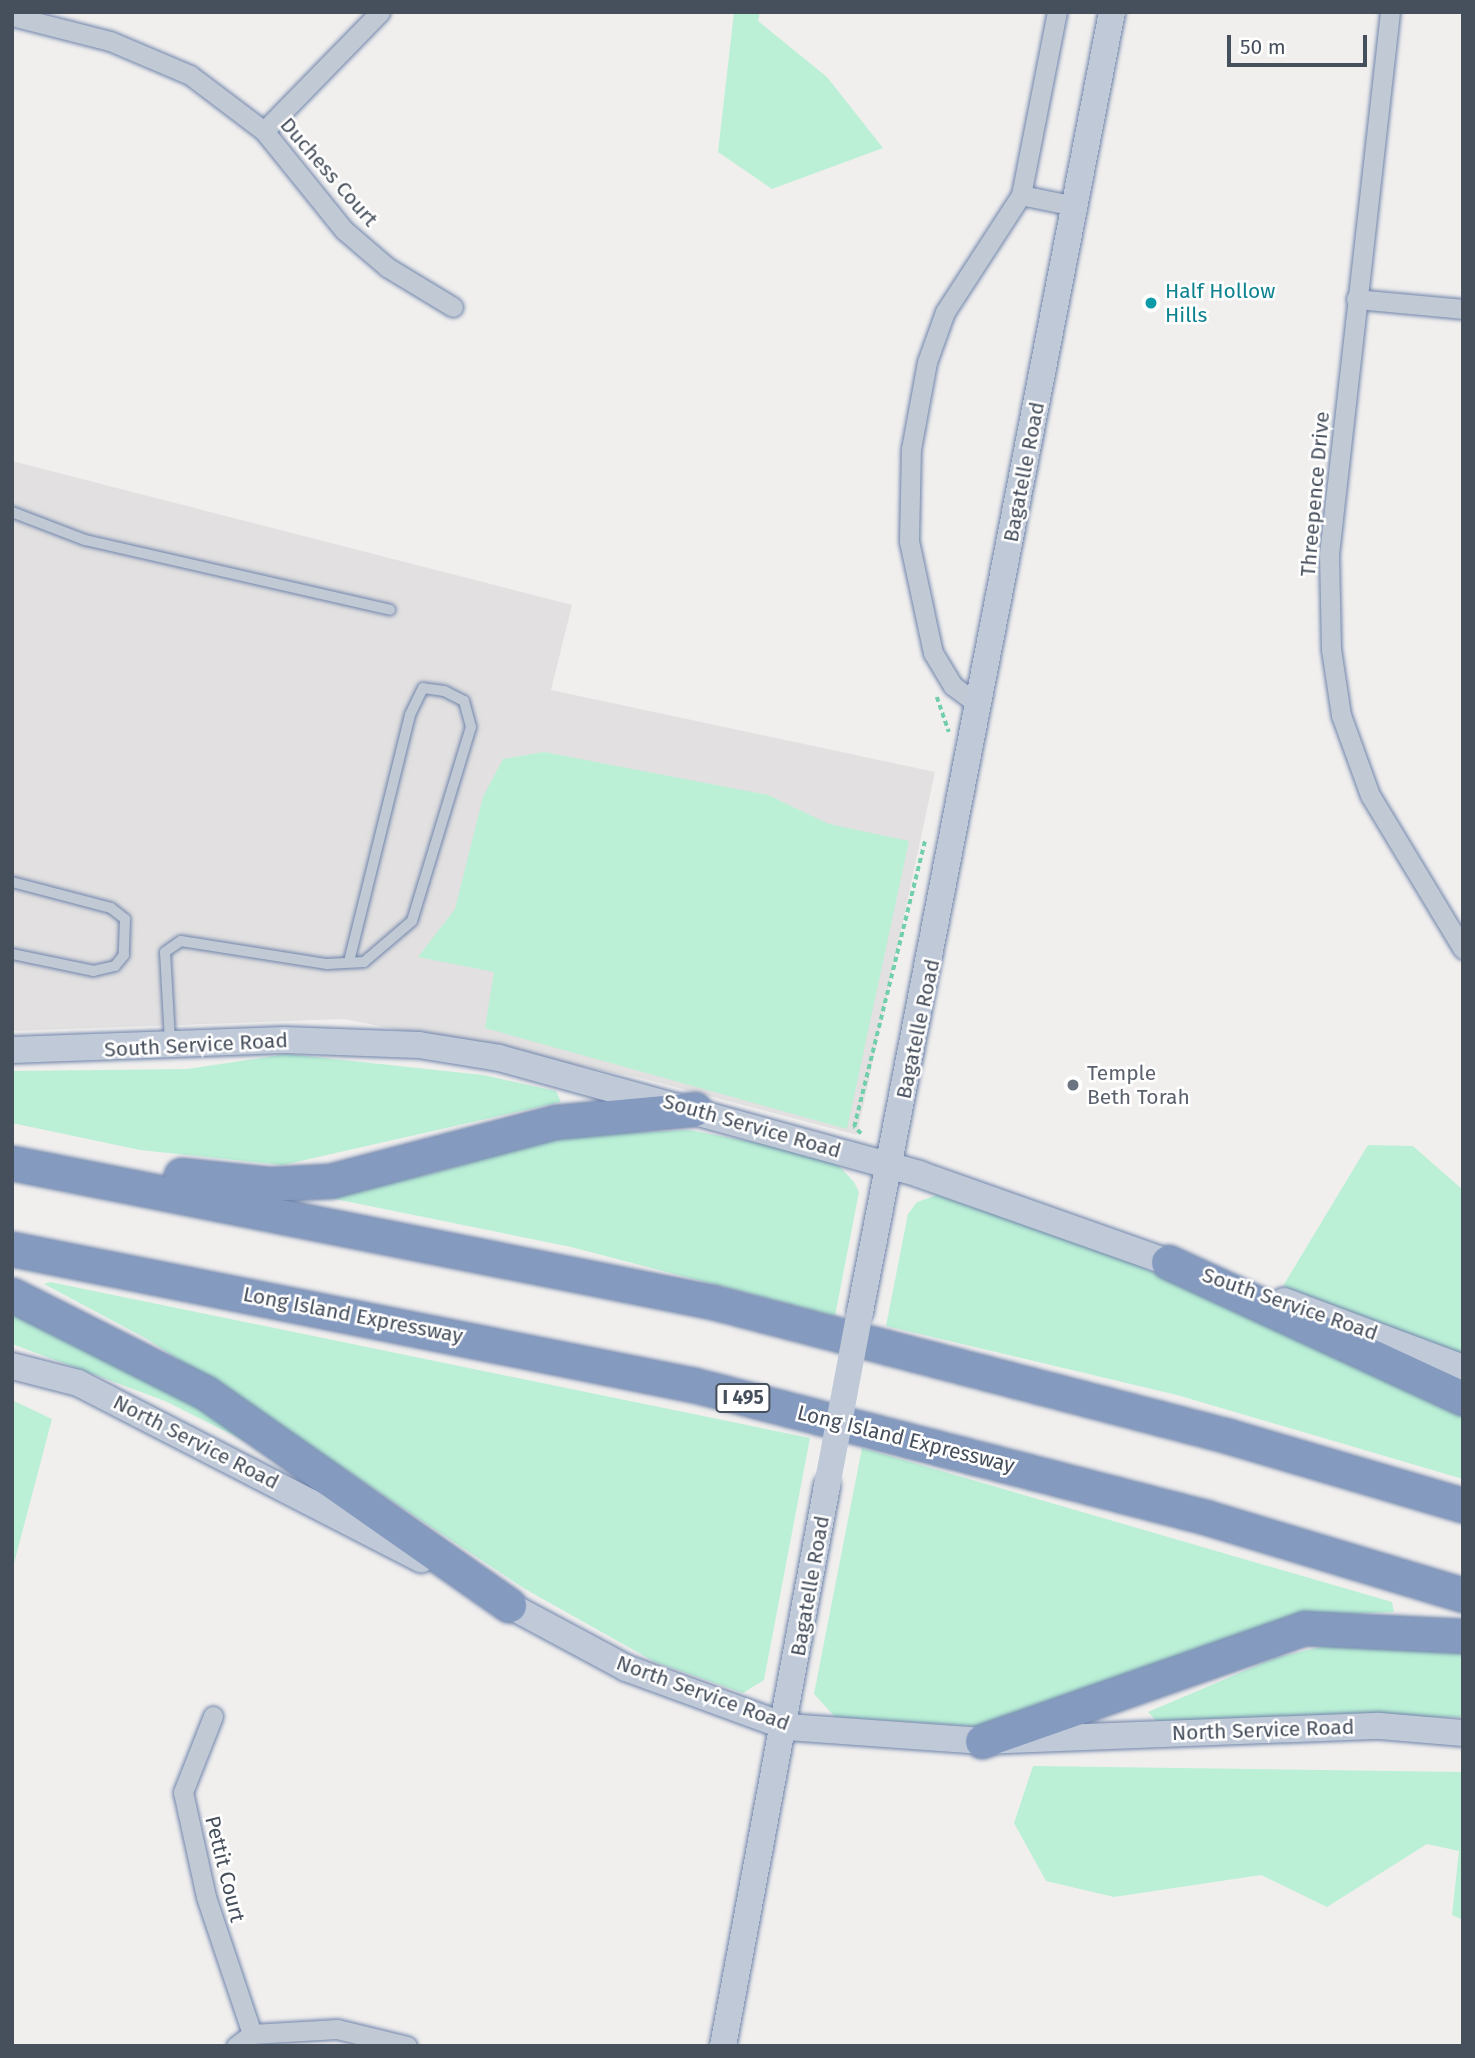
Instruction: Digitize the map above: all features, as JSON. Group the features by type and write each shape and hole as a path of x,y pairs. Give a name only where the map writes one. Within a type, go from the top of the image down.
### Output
{"highway":[{"path":"12,1152 256,1183 330,1181 555,1122 694,1109"},
{"path":"12,1163 713,1302 1214,1432 1463,1506"},
{"name":"Long Island Expressway","path":"12,1250 694,1385 1205,1517 1463,1595"},
{"path":"1168,1262 1463,1398"},
{"path":"12,1295 206,1393 509,1605"},
{"path":"982,1741 1305,1628 1463,1636"}],"main road":[{"name":"Bagatelle Road","path":"723,2046 786,1727 860,1312 980,706 1112,12"},
{"name":"South Service Road","path":"12,1051 284,1040 419,1045 694,1109 889,1166 1463,1368"},
{"name":"North Service Road","path":"12,1366 78,1383 626,1668 786,1727 982,1741 1380,1726 1463,1732"}],"street":[{"path":"264,131 380,12"},
{"path":"980,706 953,686 933,653 909,541 911,449 926,362 946,312 1021,195 1057,12"},
{"name":"Threepence Drive","path":"1390,12 1329,554 1331,649 1342,715 1370,795 1463,949"},
{"name":"Duchess Court","path":"12,16 151,56 190,75 264,131 344,230 387,267 453,307"},
{"path":"1021,195 1075,206"},
{"path":"1356,299 1463,309"},
{"name":"Pettit Court","path":"214,1716 183,1792 206,1897 252,2034"},
{"path":"236,2046 252,2034 337,2029 407,2046"}],"lane":[{"path":"12,512 85,540 390,610"},
{"path":"170,1045 165,952 181,941 349,962 364,962 412,921 471,727 464,701 444,691 423,688 410,715 349,962"},
{"path":"12,882 111,908 125,919 124,955 115,966 94,971 12,954"}],"path":[{"path":"861,1134 854,1126 925,841"}],"shaded area":[{"path":"12,461 572,605 551,690 935,772 857,1135 641,1078 344,1019 12,1031"}],"green space":[{"path":"734,12 760,12 758,21 827,77 883,148 772,189 718,152"},
{"path":"544,752 768,795 829,824 909,841 847,1129 485,1028 494,972 418,957 455,909 483,797 503,759"},
{"path":"287,1054 483,1075 556,1091 561,1102 283,1165 140,1150 12,1123 12,1071 187,1069"},
{"path":"689,1130 804,1152 839,1166 854,1182 859,1192 835,1316 571,1247 320,1196 433,1173 563,1135"},
{"path":"1368,1145 1413,1146 1463,1190 1463,1354 1283,1286"},
{"path":"937,1195 1108,1252 1463,1411 1463,1479 1177,1395 886,1326 908,1214 917,1202"},
{"path":"50,1282 810,1438 764,1680 743,1693 655,1662 525,1589 147,1339 44,1284"},
{"path":"12,1308 88,1337 292,1465 165,1401 12,1344"},
{"path":"12,1400 52,1419 12,1571"},
{"path":"862,1448 1392,1602 1394,1612 1347,1614 998,1728 835,1717 814,1694"},
{"path":"1349,1640 1463,1644 1463,1717 1157,1722 1148,1712 1275,1658"},
{"path":"1033,1766 1463,1772 1463,1920 1452,1915 1459,1851 1427,1844 1327,1907 1261,1875 1114,1897 1046,1881 1014,1823"}],"place":[{"name":"Half Hollow Hills","path":"1151,303"},
{"name":"Temple Beth Torah","path":"1073,1085"}]}
